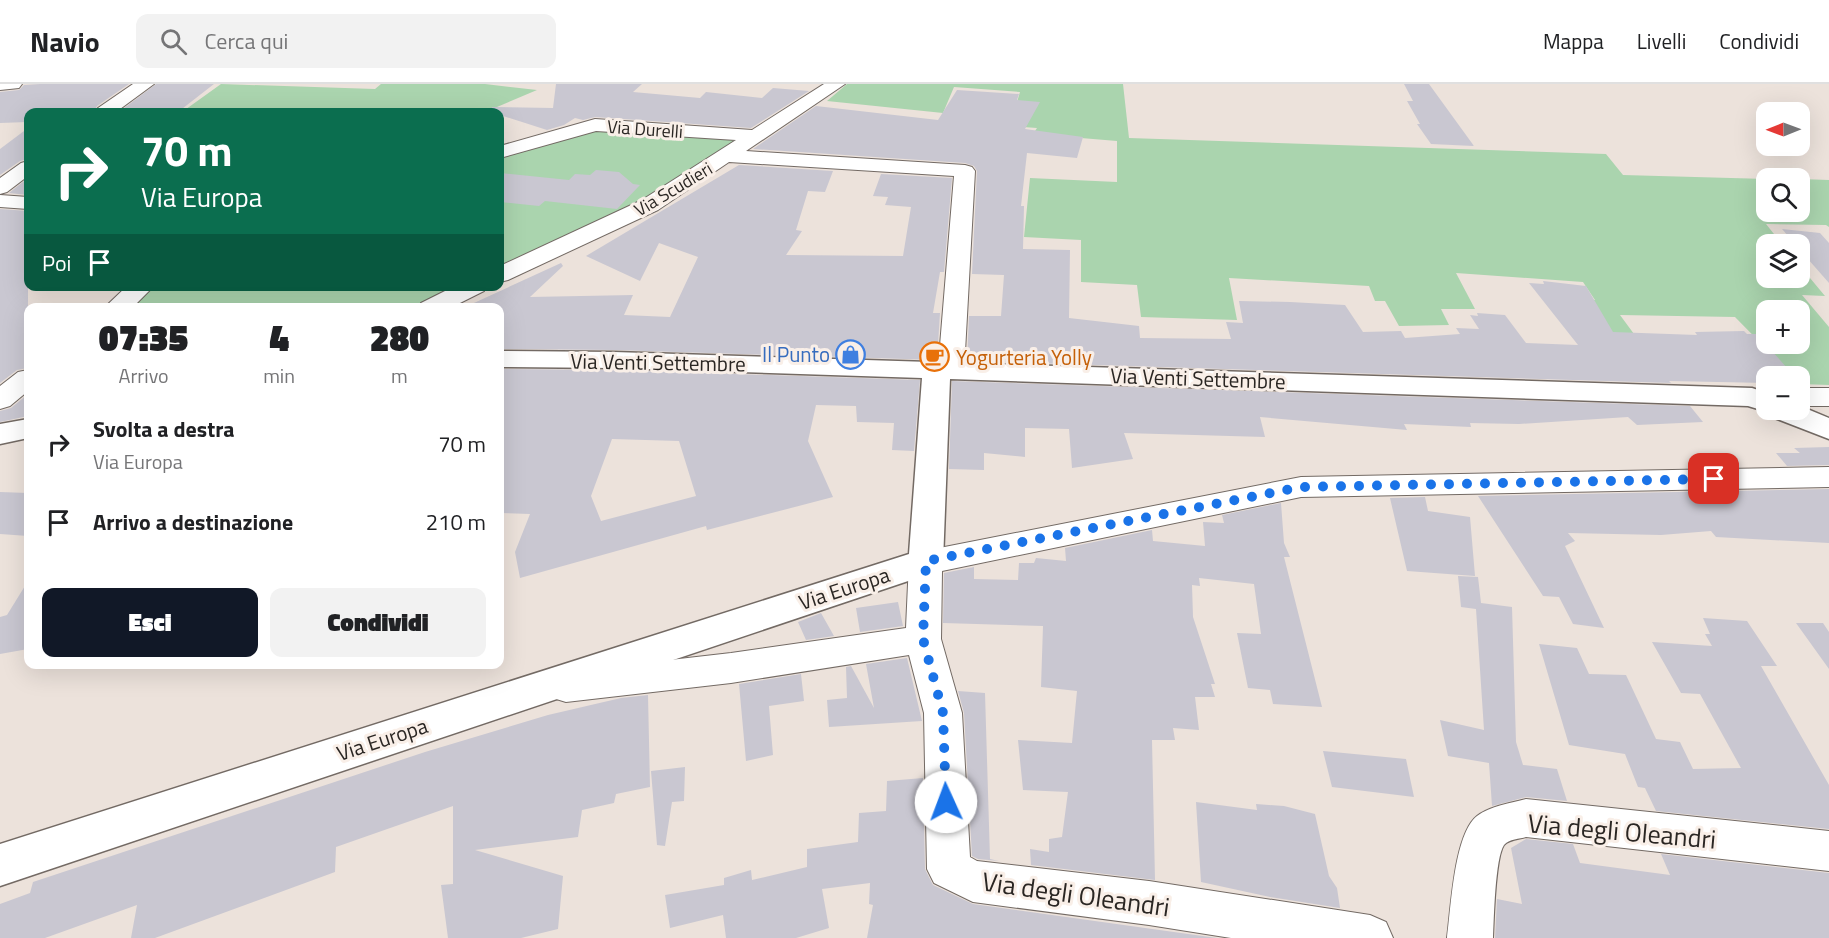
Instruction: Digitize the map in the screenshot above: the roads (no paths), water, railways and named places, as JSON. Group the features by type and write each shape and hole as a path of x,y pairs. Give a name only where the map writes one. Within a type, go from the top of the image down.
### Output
{"main road":[{"name":"Via Venti Settembre","path":"504,358 943,370 1756,399"},
{"path":"926,561 934,442 943,370"},
{"path":"1807,420 1829,429"},
{"name":"Via Europa","path":"0,865 926,561"}],"street":[{"path":"0,85 14,84"},
{"path":"111,108 145,84"},
{"name":"Via Scudieri","path":"504,273 650,205 836,84"},
{"name":"Via Durelli","path":"504,151 595,125 758,136"},
{"path":"727,156 964,171 943,370"},
{"path":"0,188 24,170"},
{"path":"0,201 24,203"},
{"path":"122,303 136,291"},
{"path":"440,303 466,291"},
{"path":"0,400 24,381"},
{"path":"1810,397 1829,397"},
{"name":"Via Europa","path":"926,561 1301,487 1829,477"},
{"name":"Via degli Oleandri","path":"926,561 923,639 943,713 949,868 973,881 1149,903 1370,938"},
{"path":"523,692 731,668 923,639"},
{"name":"Via degli Oleandri","path":"1470,938 1478,865 1485,840 1491,830 1526,818 1829,851"}],"place":[{"name":"Il Punto","path":"851,354"},
{"name":"Yogurteria Yolly","path":"935,357"}]}
